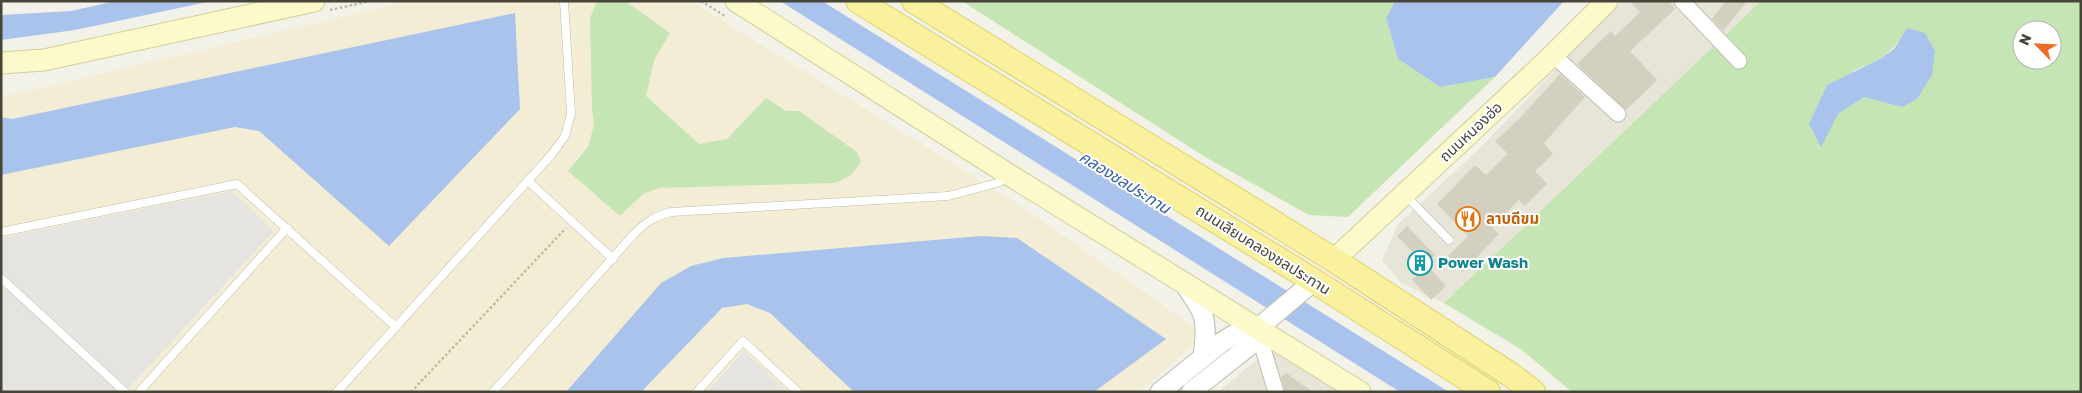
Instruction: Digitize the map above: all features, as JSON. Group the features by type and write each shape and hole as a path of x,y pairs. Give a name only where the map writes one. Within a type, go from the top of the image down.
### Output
{"main road":[{"path":"1,63 44,60 314,1"},
{"path":"736,1 1011,176 1360,392"},
{"name":"ถนนเลียบคลองชลประทาน","path":"858,1 1314,282 1488,392"},
{"name":"ถนนเลียบคลองชลประทาน","path":"914,1 1334,260 1511,374 1534,392"},
{"name":"ถนนหนองฮ่อ","path":"1334,260 1553,55 1607,1"},
{"path":"1314,282 1334,260"}],"street":[{"path":"1682,1 1738,61"},
{"path":"1553,55 1618,114"},
{"path":"1182,282 1200,307 1207,323 1204,356"},
{"path":"1192,392 1249,346 1258,329 1314,282"},
{"path":"1160,392 1204,356 1238,332 1258,329"},
{"path":"1258,329 1276,392"}],"lane":[{"path":"337,392 528,181 565,136 571,114 564,1"},
{"path":"493,392 647,221 658,215 671,212 948,196 997,183 1011,176"},
{"path":"528,181 613,259"},
{"path":"1,232 237,184 396,327"},
{"path":"1404,194 1449,240"},
{"path":"139,392 286,228"},
{"path":"1,278 125,392"},
{"path":"697,392 742,341 798,392"}],"path":[{"path":"411,392 572,222"}],"shaded area":[{"path":"409,1 691,1 1012,200 1196,328 1193,345 1139,392 1,392 1,95 7,96"},
{"path":"1622,1 1761,1 1444,303 1401,283 1382,260 1398,224 1475,153"},
{"path":"232,191 273,232 125,392 1,392 1,238"},
{"path":"1271,348 1340,392 1218,392"},
{"path":"744,351 788,392 707,392"}],"green space":[{"path":"597,1 625,1 670,33 654,60 646,96 699,144 727,139 766,98 786,111 799,111 857,152 861,162 851,175 835,183 659,188 643,194 620,216 568,171 588,147 594,125 590,18"},
{"path":"962,1 1395,1 1386,18 1398,59 1440,87 1495,77 1348,217 1309,215 1205,157"},
{"path":"1761,1 2081,1 2081,392 1572,392 1522,350 1444,303","holes":["1907,28 1883,101 1864,97 1838,114 1853,71 1885,56"]}],"water":[{"path":"116,1 212,1 75,30 1,40 1,15 71,11"},
{"path":"780,1 822,1 1449,392 1400,392"},
{"path":"1395,1 1564,1 1495,77 1440,87 1398,59 1386,18"},
{"path":"515,13 520,109 389,246 259,131 235,127 1,175 1,117 12,119"},
{"path":"1907,28 1925,33 1935,51 1932,75 1917,99 1902,107 1864,97 1838,114 1821,147 1809,124 1827,85 1882,58 1894,49"},
{"path":"981,236 1017,238 1166,339 1094,392 854,392 770,313 747,304 722,308 641,392 566,392 661,283 691,266 723,258"}],"building":[{"path":"1630,1 1669,1 1675,9 1630,51 1657,80 1626,110 1577,64 1611,31 1615,36 1640,12"},
{"path":"1726,1 1747,1 1723,31 1712,19"},
{"path":"1560,74 1585,97 1544,143 1553,154 1535,171 1547,184 1525,206 1519,200 1492,227 1499,234 1463,272 1448,256 1468,236 1437,204 1475,165 1486,175 1508,154 1495,141 1520,118"},
{"path":"1407,226 1435,255 1420,270 1411,261 1417,257 1397,236"},
{"path":"1427,266 1446,286 1431,300 1412,280"},
{"path":"1286,373 1313,392 1285,392 1281,377"}],"place":[{"name":"ลาบดีขม","path":"1468,219"},
{"name":"Power Wash","path":"1420,263"}],"water label":[{"name":"คลองชลประทาน","path":"1125,182"}]}
